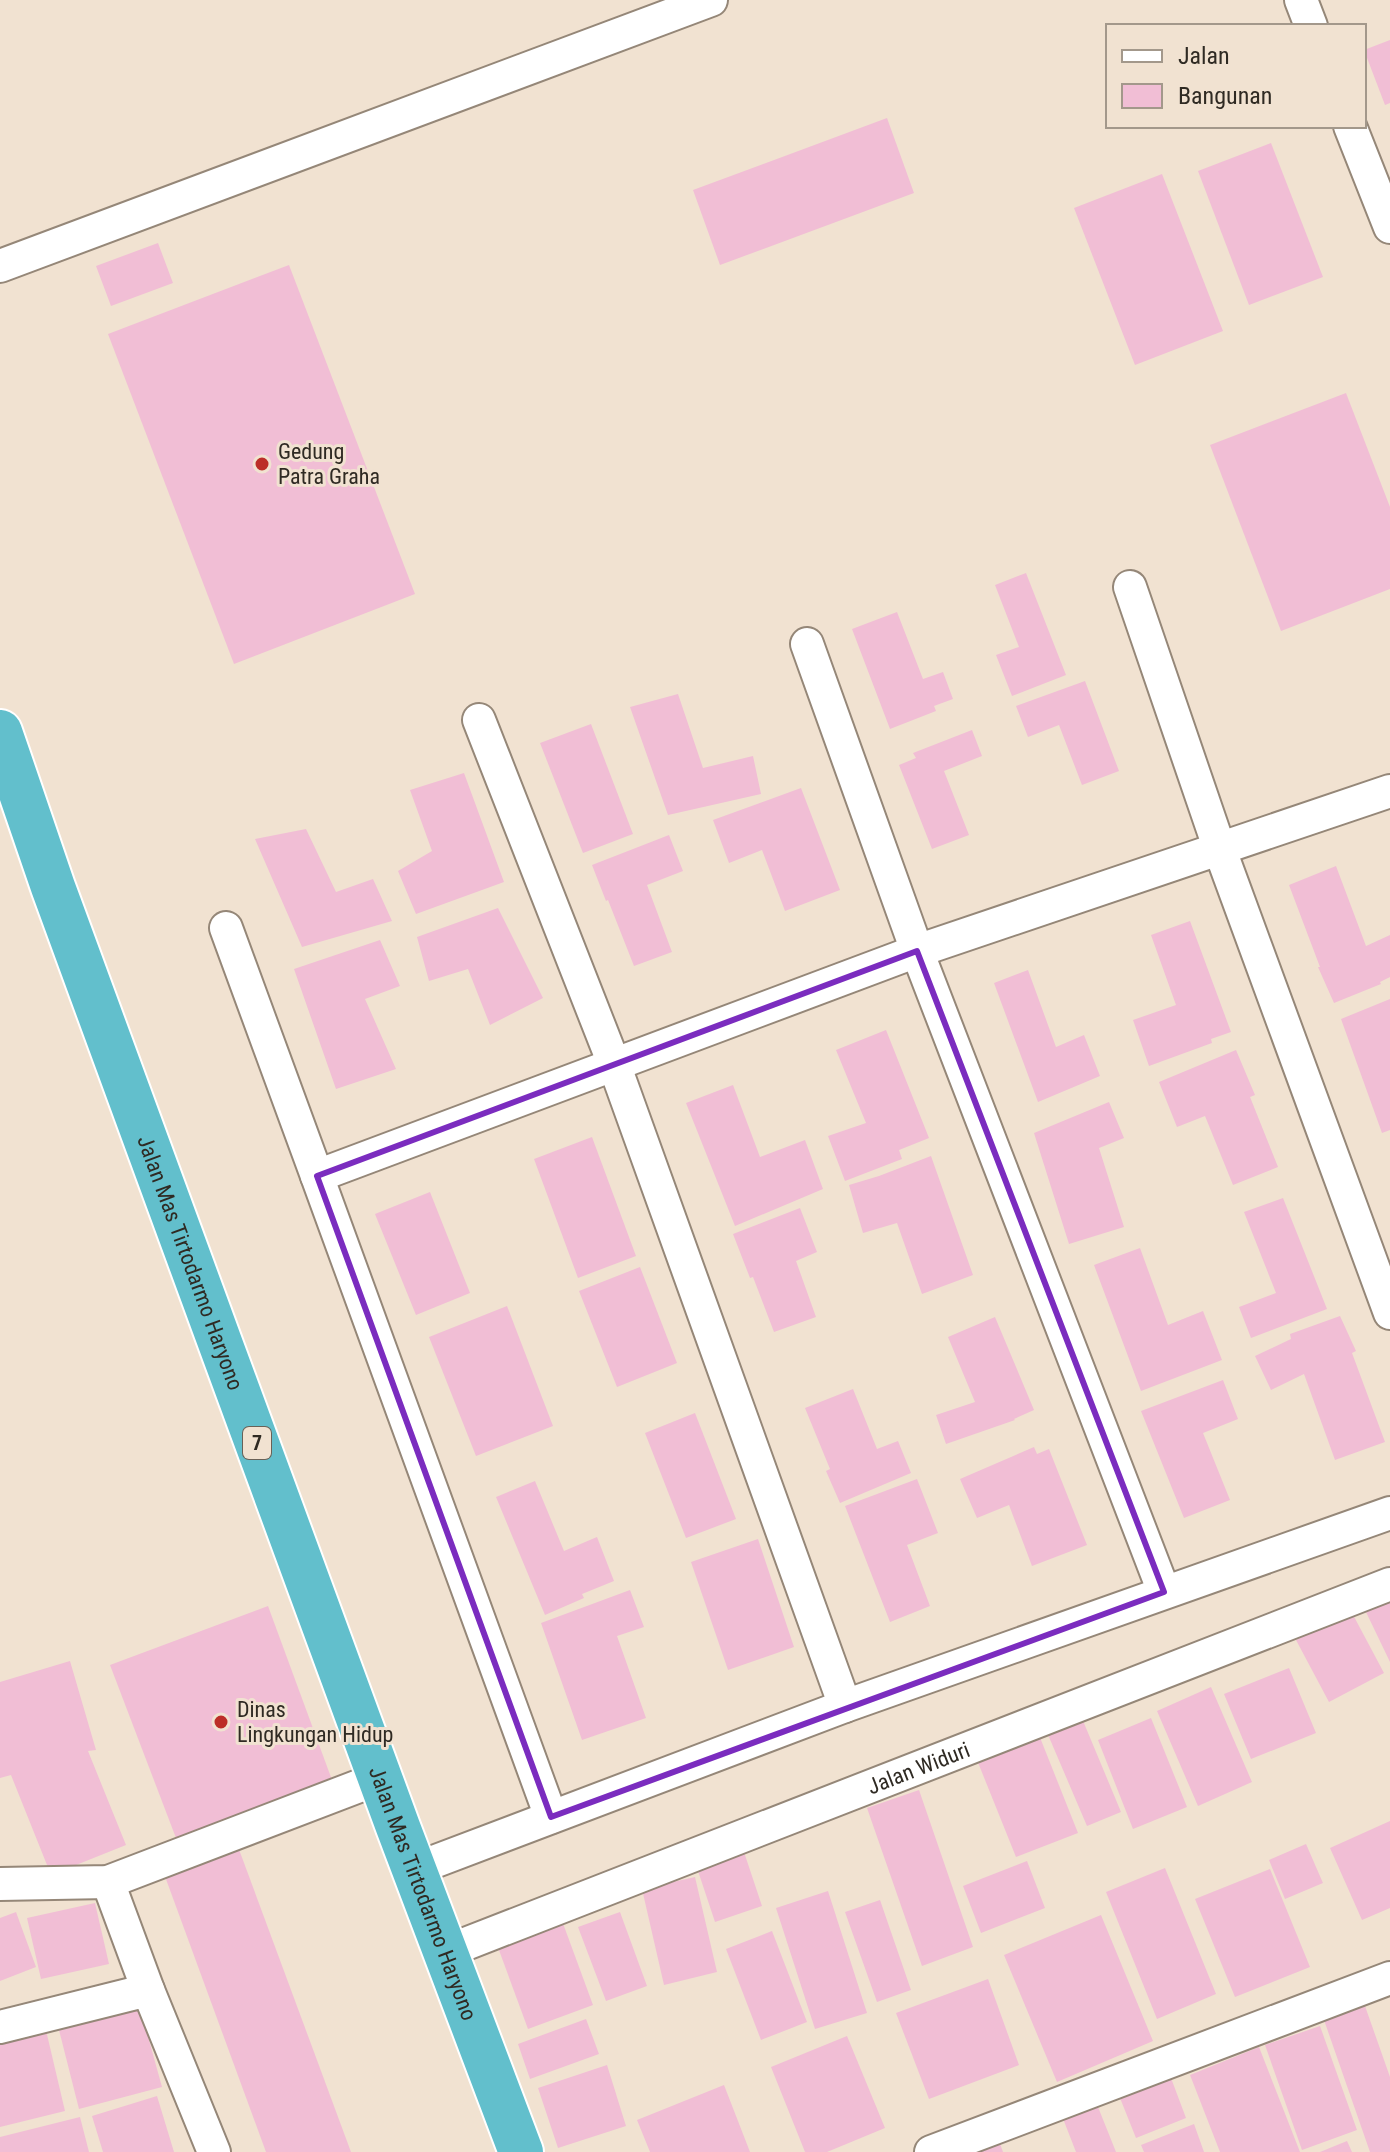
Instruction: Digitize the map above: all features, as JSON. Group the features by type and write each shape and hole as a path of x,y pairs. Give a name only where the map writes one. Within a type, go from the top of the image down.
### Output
{"highway":[{"name":"Jalan Mas Tirtodarmo Haryono","path":"0,732 53,887 380,1778 521,2152"}],"street":[{"path":"0,266 711,0"},
{"path":"1301,0 1310,24"},
{"path":"1351,128 1390,227"},
{"path":"1130,587 1220,850 1390,1313"},
{"path":"807,644 917,951 1164,1592"},
{"path":"479,720 614,1064 845,1706"},
{"path":"317,1176 917,951 1390,791"},
{"path":"226,928 551,1817"},
{"path":"415,1869 845,1706 1390,1513"},
{"name":"Jalan Widuri","path":"445,1952 1390,1584"},
{"path":"0,1884 108,1882 380,1778"},
{"path":"108,1882 214,2152"},
{"path":"931,2152 1390,1978"},
{"path":"0,2027 148,1990"}],"highlighted area":[{"path":"917,951 1164,1592 551,1817 317,1176"}],"building":[{"path":"1390,40 1390,103 1385,105 1366,55 1366,49"},
{"path":"887,118 914,193 720,265 693,190"},
{"path":"1271,143 1323,277 1249,305 1198,171"},
{"path":"1162,174 1223,331 1135,365 1074,208"},
{"path":"158,243 173,283 111,306 96,266"},
{"name":"Gedung Patra Graha","path":"289,265 415,594 234,664 108,334"},
{"path":"1346,393 1390,507 1390,589 1281,631 1210,445"},
{"path":"1026,573 1066,675 1012,696 996,655 1019,647 995,585"},
{"path":"897,612 923,679 943,672 953,699 934,706 936,711 890,729 852,629"},
{"path":"1085,681 1119,771 1082,785 1059,725 1028,737 1016,706"},
{"path":"678,694 703,768 753,756 761,794 668,815 630,707"},
{"path":"591,724 633,834 583,853 540,743"},
{"path":"972,730 982,756 944,771 969,835 932,849 899,765 916,758 913,753"},
{"path":"464,773 504,882 416,914 398,871 432,851 410,790"},
{"path":"801,788 840,890 785,911 762,850 729,863 713,820"},
{"path":"306,829 336,892 373,879 392,921 302,947 255,839"},
{"path":"669,835 683,871 647,885 672,952 634,966 592,865"},
{"path":"1336,866 1366,946 1390,935 1390,977 1381,984 1334,1003 1289,885"},
{"path":"498,908 543,998 490,1025 468,969 429,981 417,937"},
{"path":"1190,921 1231,1032 1211,1039 1212,1043 1149,1066 1133,1020 1176,1005 1151,935"},
{"path":"380,940 400,986 365,999 396,1069 336,1089 294,969"},
{"path":"1028,970 1056,1047 1084,1035 1100,1076 1038,1102 994,983"},
{"path":"1390,999 1390,1130 1382,1133 1341,1019"},
{"path":"886,1030 929,1138 899,1150 902,1159 845,1181 828,1136 866,1123 836,1050"},
{"path":"1236,1050 1255,1095 1250,1097 1278,1167 1233,1185 1205,1116 1177,1127 1159,1082"},
{"path":"733,1085 760,1157 805,1140 823,1189 735,1226 686,1103"},
{"path":"1109,1102 1124,1138 1099,1148 1124,1227 1069,1244 1034,1133"},
{"path":"592,1137 636,1256 578,1278 534,1159"},
{"path":"931,1156 973,1275 922,1294 897,1223 863,1233 849,1185"},
{"path":"430,1192 470,1293 416,1315 375,1214"},
{"path":"1283,1198 1327,1309 1251,1338 1239,1307 1276,1293 1244,1212"},
{"path":"800,1208 817,1252 796,1261 816,1317 774,1332 733,1234"},
{"path":"1140,1248 1168,1325 1203,1311 1222,1360 1141,1391 1094,1265"},
{"path":"640,1267 677,1363 617,1387 579,1291"},
{"path":"507,1306 553,1426 476,1456 429,1337"},
{"path":"1340,1316 1356,1351 1352,1353 1385,1442 1335,1460 1304,1374 1271,1390 1255,1356 1291,1339 1290,1334"},
{"path":"995,1317 1034,1410 1015,1420 946,1444 936,1415 975,1402 948,1337"},
{"path":"1223,1380 1238,1419 1203,1433 1230,1500 1184,1518 1141,1411"},
{"path":"853,1389 877,1449 898,1441 911,1473 840,1503 805,1408"},
{"path":"695,1413 736,1519 686,1538 645,1433"},
{"path":"1034,1447 1037,1454 1049,1449 1087,1545 1032,1566 1009,1505 977,1518 960,1479"},
{"path":"917,1479 938,1533 907,1545 930,1606 890,1622 845,1506"},
{"path":"535,1481 564,1551 597,1537 614,1581 582,1594 584,1598 545,1615 496,1497"},
{"path":"758,1539 794,1647 728,1670 691,1562"},
{"path":"630,1590 644,1627 617,1636 646,1718 582,1740 541,1623"},
{"path":"1390,1601 1390,1662 1366,1612"},
{"name":"Dinas Lingkungan Hidup","path":"268,1606 332,1780 176,1838 110,1665"},
{"path":"1351,1611 1384,1673 1329,1702 1296,1640"},
{"path":"70,1661 96,1750 88,1751 126,1845 51,1875 11,1775 0,1778 0,1682"},
{"path":"1289,1668 1316,1733 1251,1759 1224,1694"},
{"path":"1211,1687 1252,1782 1198,1806 1157,1711"},
{"path":"1081,1716 1121,1812 1087,1826 1046,1730"},
{"path":"1151,1718 1187,1807 1133,1829 1098,1740"},
{"path":"1039,1735 1078,1833 1016,1857 977,1760"},
{"path":"919,1790 973,1947 922,1966 867,1808"},
{"path":"1390,1821 1390,1908 1362,1920 1330,1848"},
{"path":"237,1844 351,2152 266,2152 163,1871"},
{"path":"1306,1844 1323,1883 1285,1899 1269,1860"},
{"path":"743,1849 762,1906 715,1922 696,1865"},
{"path":"1027,1861 1045,1908 981,1933 963,1886"},
{"path":"1165,1868 1216,1994 1157,2019 1106,1892"},
{"path":"1270,1869 1310,1967 1235,1997 1195,1899"},
{"path":"695,1877 717,1972 664,1985 642,1889"},
{"path":"828,1891 867,2013 815,2029 776,1908"},
{"path":"880,1900 911,1990 877,2002 845,1912"},
{"path":"95,1903 109,1964 41,1979 27,1918"},
{"path":"16,1912 36,1967 0,1981 0,1918"},
{"path":"620,1912 647,1986 606,2001 578,1927"},
{"path":"1101,1915 1153,2041 1057,2082 1004,1955"},
{"path":"561,1918 593,2005 528,2029 496,1942"},
{"path":"772,1931 807,2022 761,2040 726,1949"},
{"path":"988,1979 1019,2065 929,2099 896,2013"},
{"path":"139,2004 162,2087 79,2109 58,2026"},
{"path":"1365,2006 1390,2077 1390,2152 1370,2152 1324,2020"},
{"path":"586,2019 599,2054 530,2079 518,2044"},
{"path":"45,2026 65,2111 0,2127 0,2038"},
{"path":"1320,2026 1357,2130 1302,2150 1265,2045"},
{"path":"847,2036 885,2128 827,2152 805,2152 771,2067"},
{"path":"1259,2047 1300,2152 1220,2152 1190,2075"},
{"path":"607,2065 626,2126 558,2148 538,2088"},
{"path":"1171,2078 1186,2118 1136,2138 1120,2098"},
{"path":"724,2085 750,2152 650,2152 637,2120"},
{"path":"157,2096 174,2152 103,2152 92,2116"},
{"path":"1096,2102 1116,2152 1076,2152 1062,2116"},
{"path":"80,2117 89,2152 0,2152 0,2137"},
{"path":"1194,2124 1204,2152 1144,2152 1141,2145"},
{"path":"998,2138 1003,2152 963,2152"},
{"path":"1347,2141 1352,2152 1320,2152"}],"place":[{"name":"Gedung Patra Graha","path":"262,464"},
{"name":"Dinas Lingkungan Hidup","path":"221,1722"}]}
